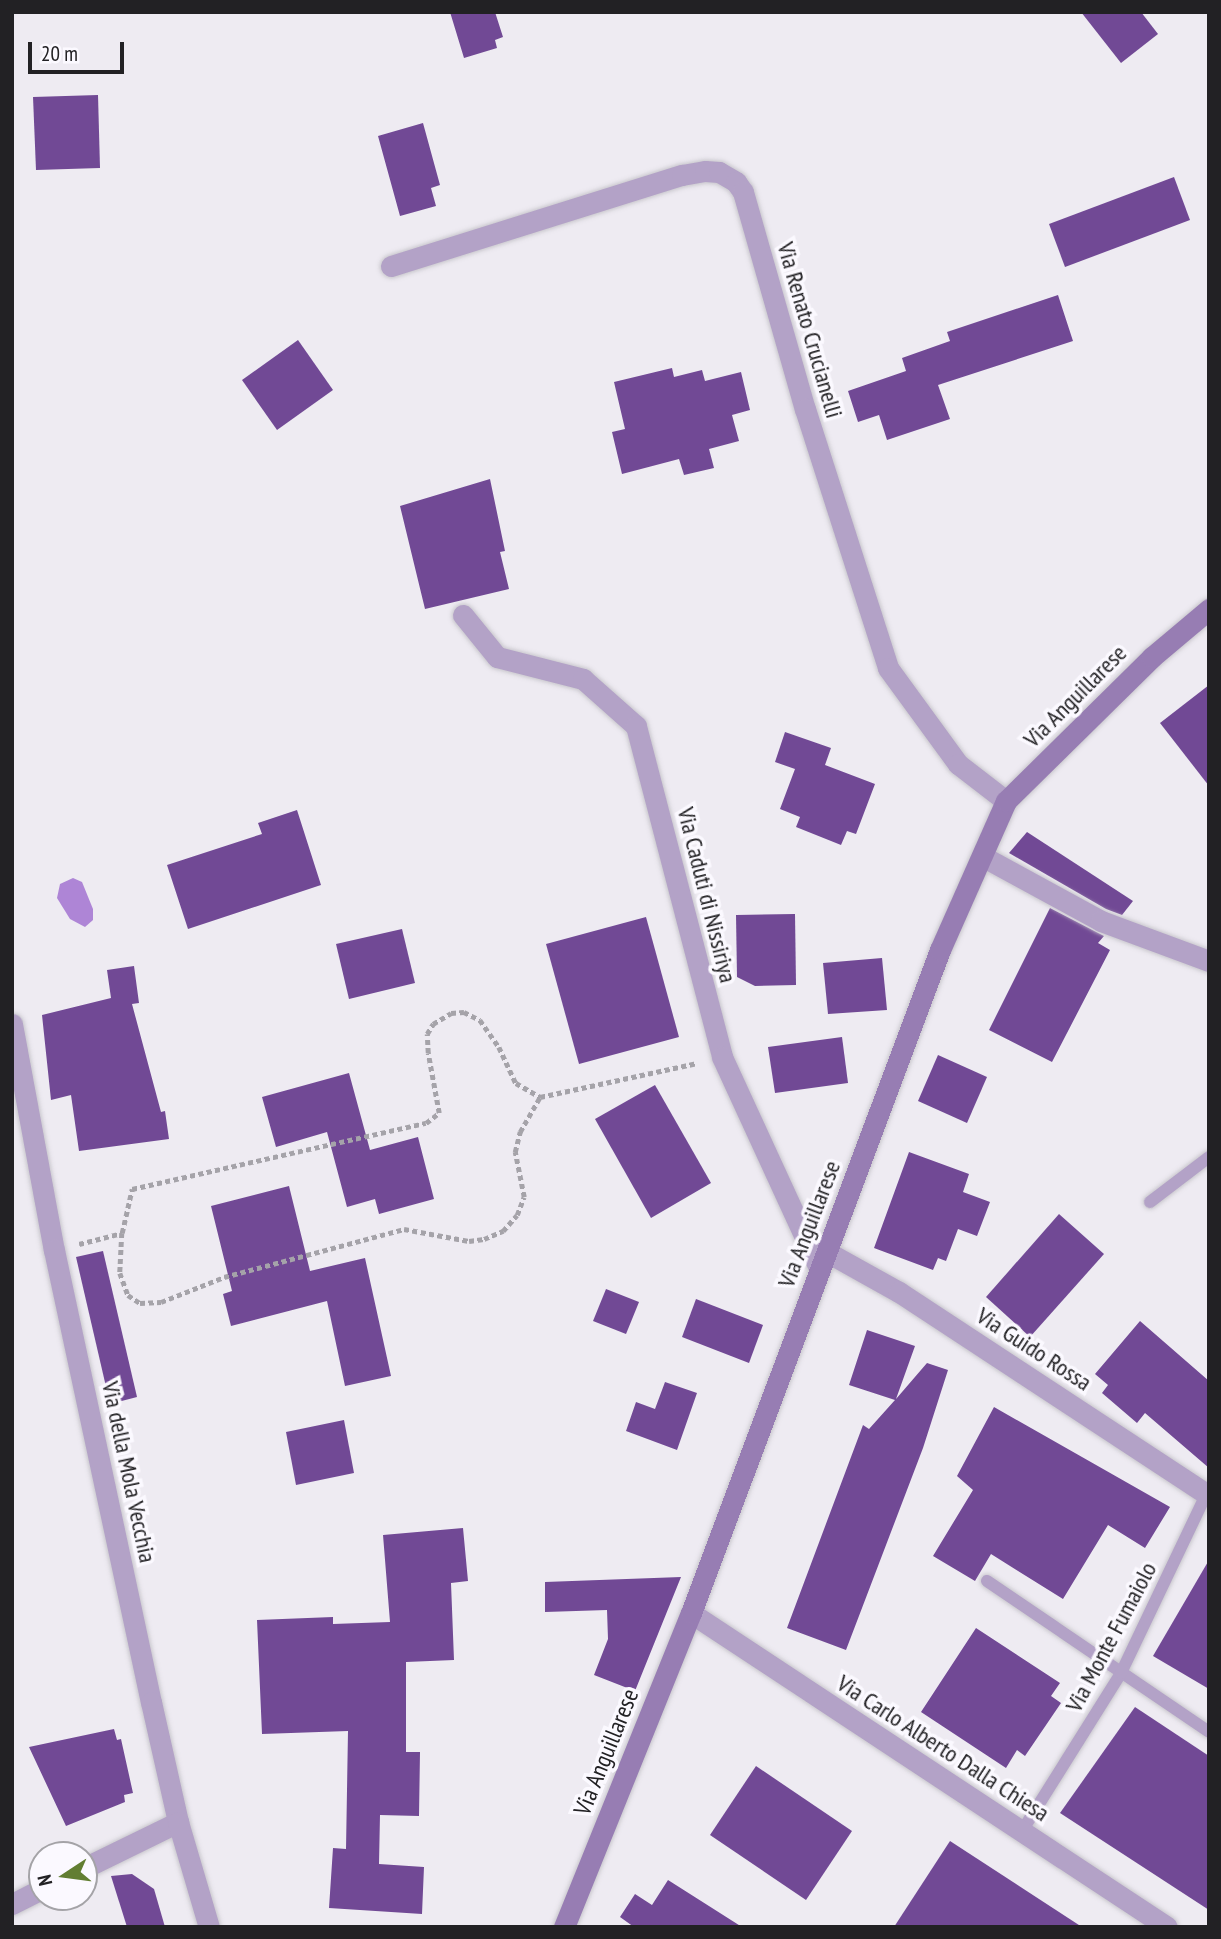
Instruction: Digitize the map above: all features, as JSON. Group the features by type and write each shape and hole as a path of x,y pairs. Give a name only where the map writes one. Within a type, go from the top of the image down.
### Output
{"main road":[{"name":"Via Anguillarese","path":"564,1927 691,1613 940,950 1006,801 1152,657 1209,609"}],"street":[{"name":"Via Renato Crucianelli","path":"391,266 682,175 705,170 719,172 736,182 743,192 805,409 888,668 958,764 1006,801"},
{"name":"Via Caduti di Nissiriya","path":"463,615 497,657 583,679 636,726 722,1057 823,1261"},
{"path":"982,856 1101,921 1209,961"},
{"name":"Via della Mola Vecchia","path":"12,1024 54,1250 178,1822 209,1927"},
{"name":"Via Guido Rossa","path":"823,1261 899,1292 1208,1496"},
{"name":"Via Carlo Alberto Dalla Chiesa","path":"691,1613 1167,1927"},
{"path":"98,1861 178,1822"},
{"path":"12,1904 28,1896"}],"lane":[{"path":"1150,1202 1209,1157"},
{"name":"Via Monte Fumaiolo","path":"1022,1831 1121,1673 1208,1496"},
{"path":"987,1581 1209,1732"}],"path":[{"path":"540,1097 520,1132 515,1152 524,1197 517,1214 503,1231 484,1239 469,1241 404,1229 224,1278 161,1302 140,1303 128,1295 120,1273 122,1233 132,1189 426,1123 439,1113 427,1034 433,1024 451,1013 464,1012 480,1020 499,1047 516,1083 540,1097 722,1057"},
{"path":"54,1250 122,1233"}],"shaded area":[{"path":"73,878 82,882 93,909 93,920 85,927 70,919 57,898 60,884"}],"building":[{"path":"450,12 495,12 503,37 495,40 497,48 464,58"},
{"path":"1081,12 1141,12 1158,34 1121,63"},
{"path":"98,95 100,168 36,170 33,97"},
{"path":"423,123 440,185 431,188 436,206 400,216 378,136"},
{"path":"1174,177 1190,220 1065,267 1049,224"},
{"path":"1058,295 1073,341 938,385 950,419 887,440 879,415 858,422 848,391 906,371 902,358 950,341 947,332"},
{"path":"298,340 333,390 277,430 242,380"},
{"path":"672,368 674,377 702,370 705,381 741,372 750,410 732,415 739,441 709,449 714,468 684,475 679,459 622,474 612,432 625,429 614,382"},
{"path":"490,479 505,551 500,552 509,589 425,609 400,506"},
{"path":"1209,685 1209,786 1160,723"},
{"path":"785,732 831,748 825,765 875,784 856,834 847,831 841,845 796,827 800,817 780,809 795,769 775,762"},
{"path":"297,810 321,885 188,929 167,865 262,834 258,823"},
{"path":"1027,832 1133,901 1122,915 1106,909 1009,853"},
{"path":"1050,908 1104,936 1098,943 1110,950 1052,1062 989,1030"},
{"path":"795,914 796,985 755,986 737,977 736,915"},
{"path":"646,917 679,1037 579,1064 546,944"},
{"path":"402,929 415,983 349,999 336,944"},
{"path":"882,958 887,1010 828,1014 823,963"},
{"path":"134,966 139,1003 132,1004 161,1112 165,1111 169,1139 79,1151 71,1095 51,1100 42,1015 111,998 107,970"},
{"path":"842,1037 848,1083 775,1093 768,1047"},
{"path":"938,1055 987,1077 967,1123 918,1101"},
{"path":"349,1073 370,1150 418,1137 434,1199 379,1214 375,1199 347,1207 327,1132 276,1147 262,1097"},
{"path":"655,1085 711,1183 651,1218 595,1119"},
{"path":"909,1152 969,1174 963,1192 990,1202 977,1236 958,1229 946,1261 938,1258 933,1270 874,1248"},
{"path":"289,1186 310,1271 365,1258 391,1376 345,1386 327,1301 231,1326 223,1294 232,1291 211,1206"},
{"path":"1059,1214 1104,1254 1030,1337 986,1297"},
{"path":"103,1251 137,1397 110,1404 76,1257"},
{"path":"606,1289 639,1302 626,1334 593,1321"},
{"path":"696,1299 763,1325 749,1363 682,1337"},
{"path":"1140,1321 1209,1381 1209,1468 1145,1413 1137,1423 1102,1393 1108,1385 1095,1374"},
{"path":"867,1330 915,1346 896,1399 927,1363 948,1370 923,1448 846,1650 787,1628 863,1425 869,1429 895,1400 849,1385"},
{"path":"665,1382 697,1393 677,1450 626,1431 636,1402 655,1409"},
{"path":"994,1407 1170,1507 1145,1548 1108,1525 1063,1599 991,1554 975,1581 933,1556 973,1490 957,1476"},
{"path":"344,1420 354,1473 296,1485 286,1432"},
{"path":"463,1528 468,1581 451,1583 454,1660 406,1662 406,1752 420,1752 419,1816 380,1815 379,1864 424,1867 422,1914 329,1908 333,1848 346,1849 348,1731 262,1734 257,1620 333,1617 333,1624 390,1622 383,1535"},
{"path":"1209,1560 1209,1689 1153,1656"},
{"path":"681,1577 635,1691 594,1675 608,1639 607,1610 545,1612 545,1582"},
{"path":"976,1628 1060,1683 1051,1696 1061,1703 1025,1756 1017,1750 1006,1768 921,1712"},
{"path":"1135,1707 1209,1756 1209,1910 1060,1813"},
{"path":"114,1729 117,1740 121,1739 133,1793 124,1795 125,1802 66,1826 29,1747"},
{"path":"756,1766 852,1831 806,1900 710,1835"},
{"path":"950,1841 1082,1927 894,1927"},
{"path":"132,1874 154,1889 165,1927 127,1927 111,1876"},
{"path":"668,1880 742,1927 634,1927 620,1917 635,1894 652,1905"}]}
